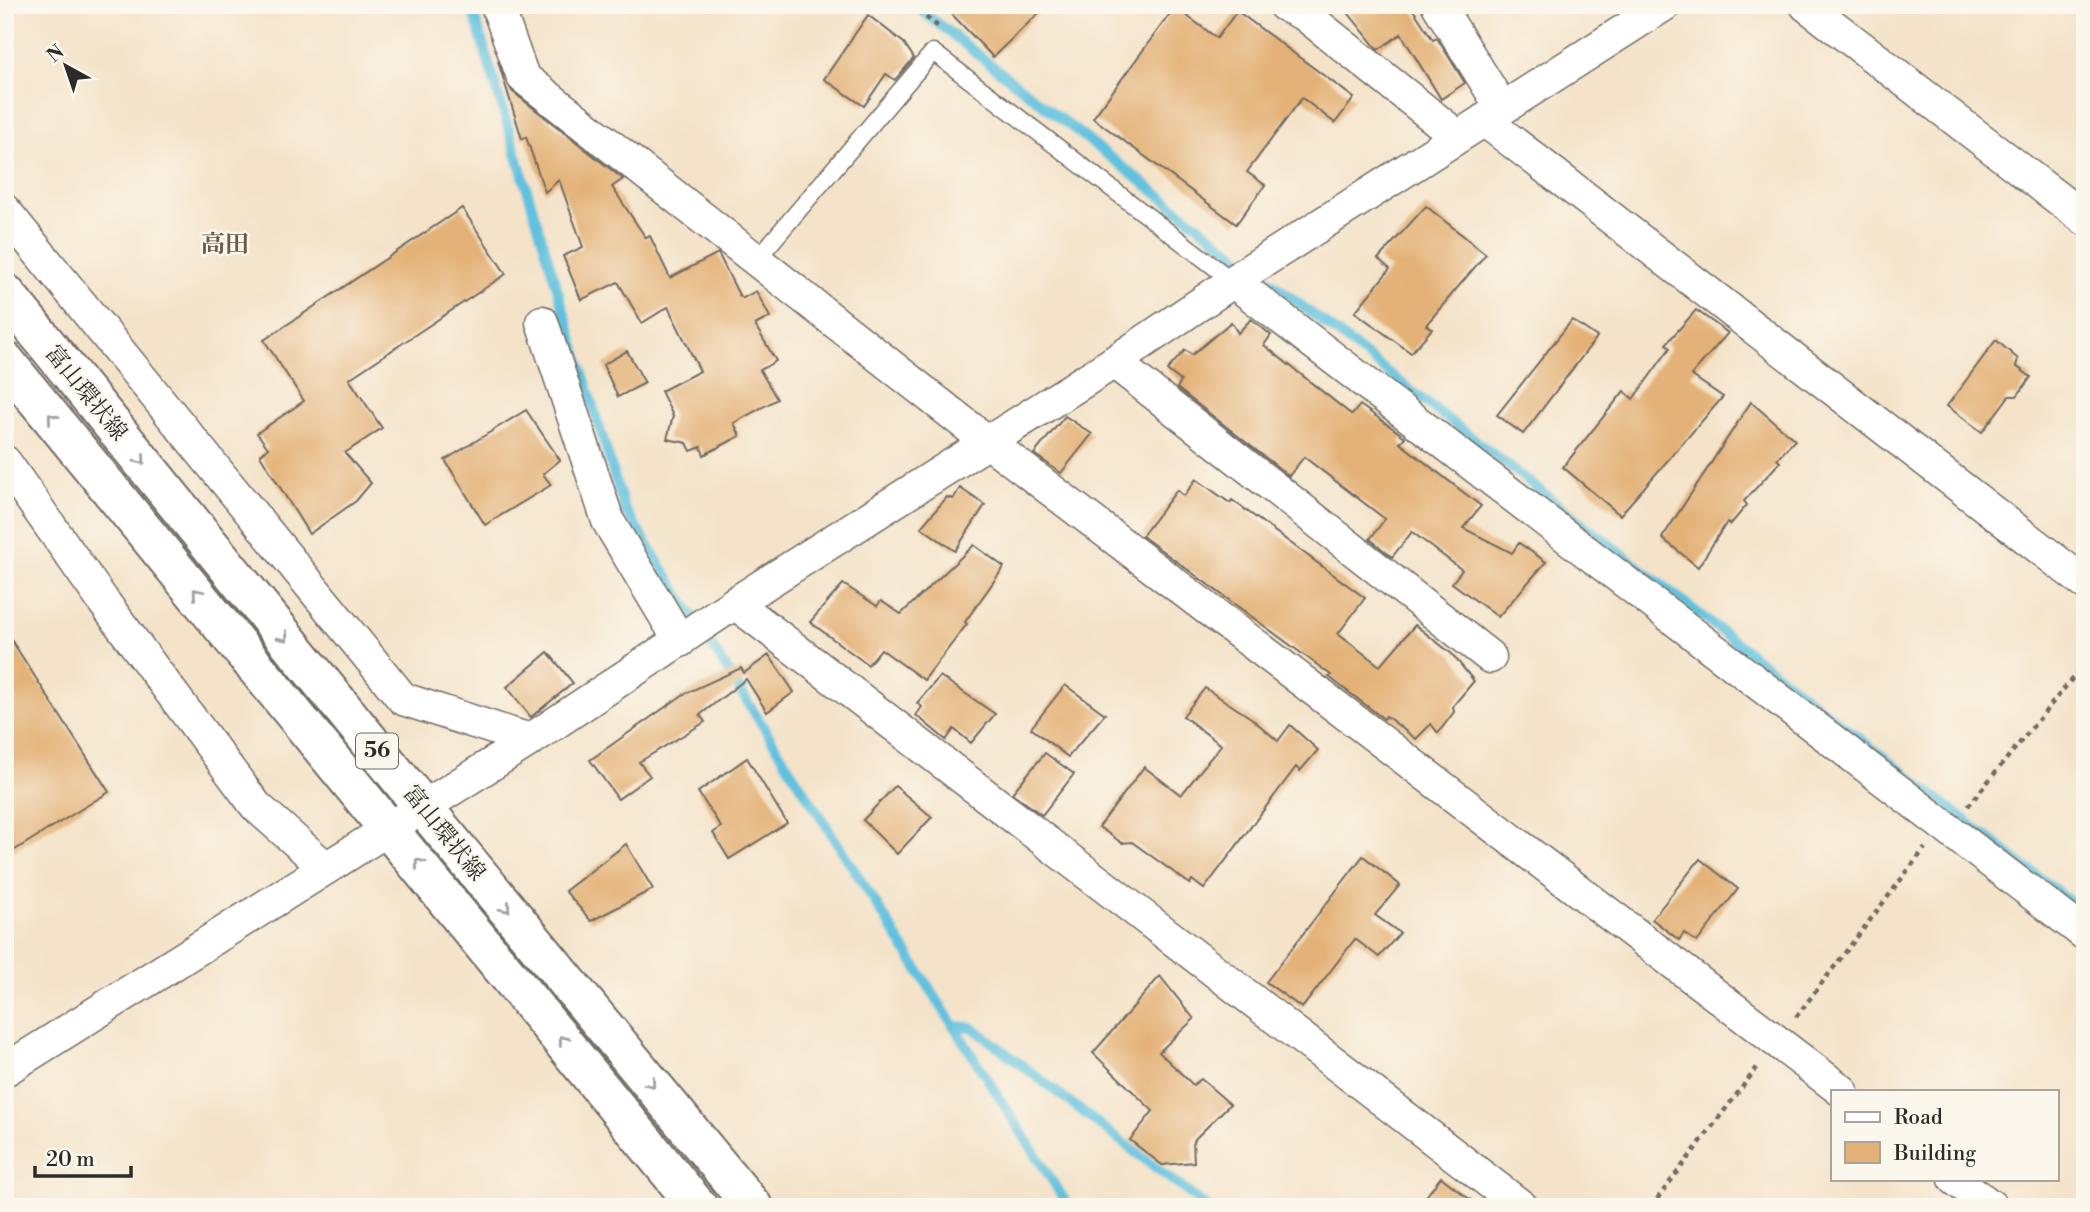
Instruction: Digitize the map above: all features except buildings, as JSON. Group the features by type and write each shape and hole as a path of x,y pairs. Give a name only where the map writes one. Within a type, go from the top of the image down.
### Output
{"main road":[{"name":"富山環状線","path":"15,305 423,807 753,1207"},
{"name":"富山環状線","path":"5,361 390,827 698,1207"}],"street":[{"path":"497,5 523,77 758,258 988,442 1841,1090"},
{"path":"1284,5 1305,15 1457,136"},
{"path":"1438,5 1493,114 2085,583"},
{"path":"5,1070 530,740 735,603 1114,362 1457,136 1664,5"},
{"path":"1806,5 2085,219"},
{"path":"5,211 403,699 530,740"},
{"path":"1234,282 2085,934"},
{"path":"15,305 65,287"},
{"path":"542,322 608,521 680,641"},
{"path":"1114,362 1490,657"},
{"path":"5,462 103,601 256,806 326,869"},
{"path":"735,603 1522,1207"},
{"path":"1956,1180 1992,1207"}],"lane":[{"path":"758,258 933,52 1234,282"}],"path":[{"path":"1651,1207 1942,826 1976,799 2085,663"}],"waterway":[{"path":"471,5 624,508 1069,1207"},
{"path":"914,5 2085,913"},
{"path":"953,1026 972,1027 1207,1207"}],"district":[{"name":"高田","path":"225,245"}]}
